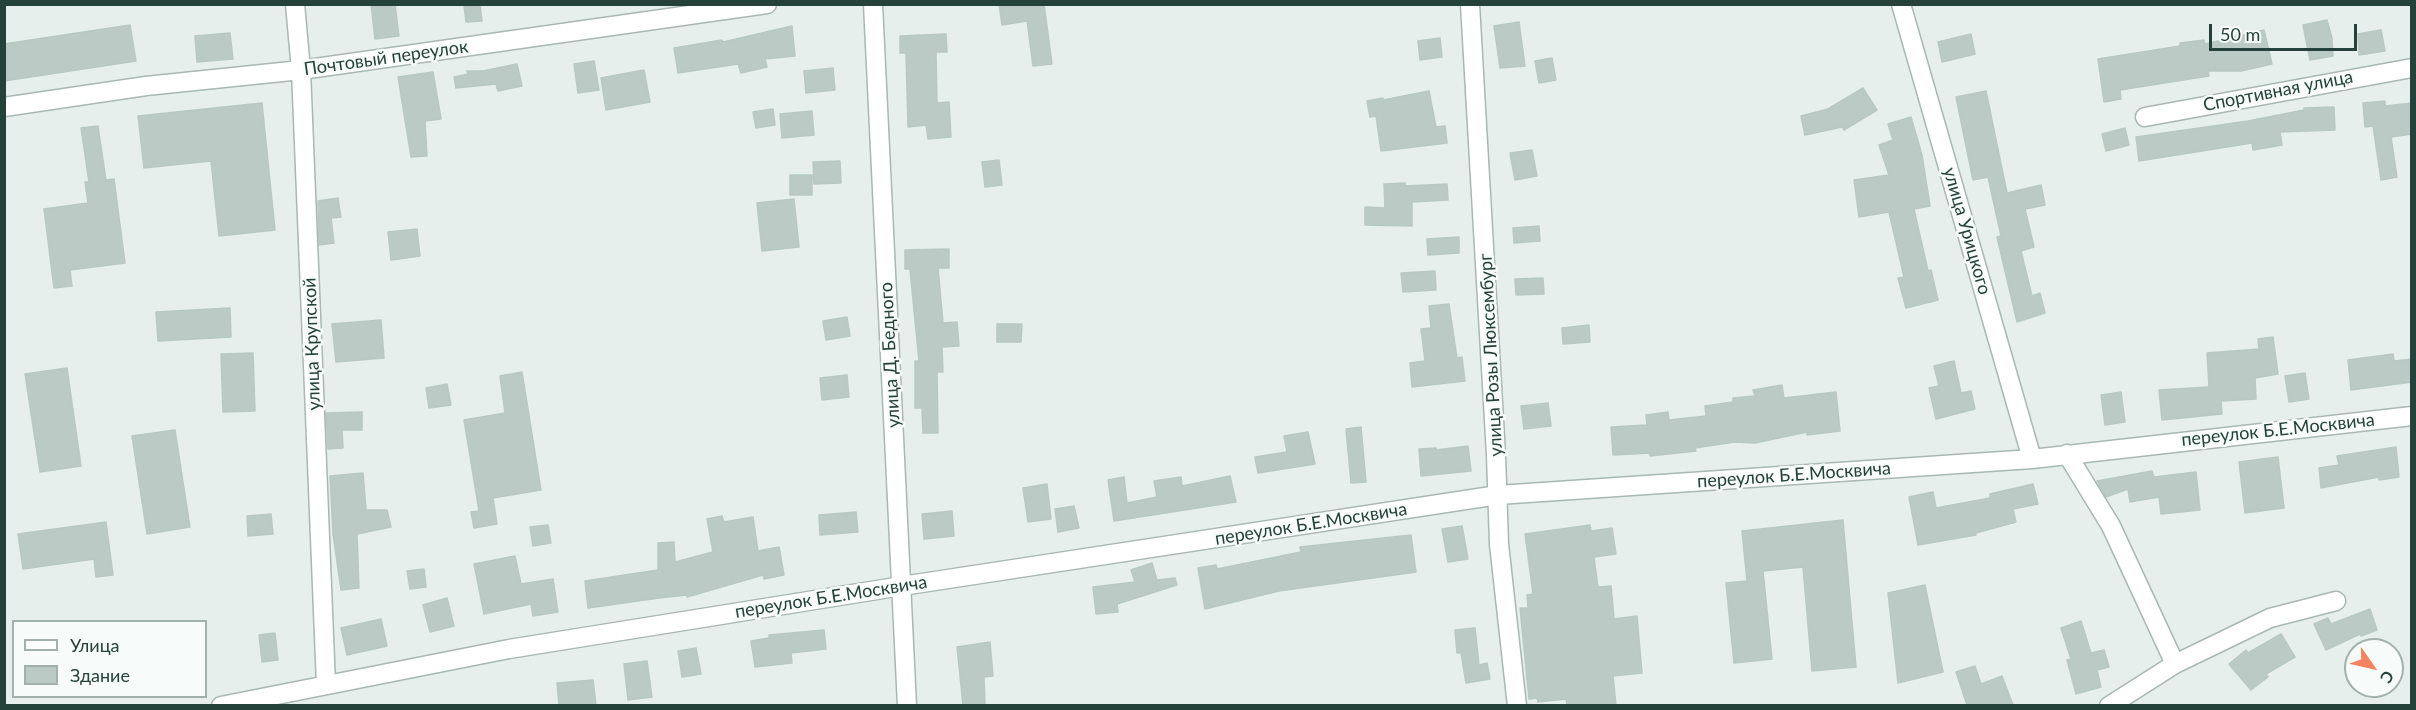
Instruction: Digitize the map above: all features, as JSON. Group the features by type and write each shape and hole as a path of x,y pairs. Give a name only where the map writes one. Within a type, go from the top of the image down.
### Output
{"street":[{"name":"улица Крупской","path":"295,4 301,70 326,685"},
{"name":"Почтовый переулок","path":"4,107 146,86 301,70 767,4"},
{"name":"улица Д. Бедного","path":"873,4 908,705"},
{"name":"улица Розы Люксембург","path":"1470,4 1499,544 1517,705"},
{"name":"улица Урицкого","path":"1901,4 2032,459"},
{"name":"Спортивная улица","path":"2145,117 2412,68"},
{"name":"переулок Б.Е.Москвича","path":"221,705 509,649 1498,495 2032,459 2067,453 2412,416"},
{"path":"2067,453 2111,526 2175,664"},
{"path":"2109,705 2175,664 2270,618 2336,601"}],"building":[{"path":"371,4 395,4 399,36 375,39"},
{"path":"480,4 482,21 466,22 464,6"},
{"path":"999,4 1044,4 1052,64 1033,66 1027,21 1002,25"},
{"path":"2327,20 2332,38 2333,56 2310,60 2303,25"},
{"path":"1519,22 1525,66 1500,68 1494,26"},
{"path":"130,25 136,61 4,81 4,44"},
{"path":"792,26 795,56 765,59 767,67 741,73 738,64 678,73 674,48 722,40 723,42"},
{"path":"2264,30 2272,64 2241,71 2208,71 2209,76 2120,90 2121,99 2104,102 2098,59 2180,46 2180,43 2204,40 2205,44"},
{"path":"2381,30 2385,51 2359,55 2358,34"},
{"path":"230,33 233,59 197,62 195,36"},
{"path":"946,34 947,52 936,52 937,103 949,102 951,137 928,139 926,125 908,127 906,53 900,53 900,36"},
{"path":"1971,34 1975,54 1942,62 1938,42"},
{"path":"1440,38 1442,57 1420,60 1418,41"},
{"path":"1552,58 1556,80 1539,83 1535,61"},
{"path":"594,61 599,90 578,93 574,64"},
{"path":"517,64 522,86 498,91 496,84 456,88 454,77 468,74 467,71 483,71"},
{"path":"833,68 835,90 806,93 804,71"},
{"path":"644,70 650,102 606,110 601,78"},
{"path":"433,72 441,119 425,121 427,156 411,157 398,77"},
{"path":"1863,88 1877,110 1844,130 1842,127 1805,135 1801,116 1828,109"},
{"path":"1429,91 1436,127 1445,126 1447,143 1381,151 1376,116 1370,117 1367,101"},
{"path":"1986,91 2007,193 2041,185 2045,205 2025,209 2034,247 2021,251 2032,296 2040,293 2045,313 2017,322 1997,237 2001,236 1988,177 1973,180 1956,97"},
{"path":"2385,101 2385,106 2412,103 2412,134 2391,137 2397,177 2381,180 2373,126 2365,127 2363,103"},
{"path":"262,103 275,230 219,236 211,161 144,168 138,116"},
{"path":"2334,107 2335,130 2280,132 2282,145 2253,150 2252,143 2139,161 2136,137 2248,121 2304,110 2304,108"},
{"path":"773,109 775,125 756,128 753,112"},
{"path":"812,111 814,135 782,138 780,114"},
{"path":"1911,117 1922,155 1930,206 1914,209 1928,271 1931,270 1938,300 1906,308 1898,278 1904,277 1889,212 1859,217 1854,180 1889,175 1879,145 1893,140 1888,124"},
{"path":"98,126 106,180 114,179 125,263 70,270 72,286 54,288 44,209 88,203 85,182 89,182 81,128"},
{"path":"2125,128 2129,145 2106,151 2102,134"},
{"path":"1532,150 1537,176 1515,180 1510,153"},
{"path":"999,160 1002,185 985,187 982,162"},
{"path":"840,161 841,183 814,184 813,162"},
{"path":"790,175 812,175 812,195 790,195"},
{"path":"1405,183 1405,186 1447,184 1448,200 1412,202 1412,226 1365,225 1365,207 1385,208 1384,184"},
{"path":"338,198 341,217 331,218 334,243 319,245 318,201"},
{"path":"794,199 799,247 762,251 757,203"},
{"path":"1539,226 1540,241 1514,243 1513,228"},
{"path":"417,229 420,256 391,260 388,232"},
{"path":"1459,237 1459,253 1428,255 1427,239"},
{"path":"949,249 949,268 938,268 943,323 957,322 959,346 942,347 943,372 937,372 938,433 923,433 922,408 915,408 915,361 919,361 910,269 905,269 905,250"},
{"path":"1435,271 1436,290 1403,292 1401,273"},
{"path":"1543,278 1544,294 1516,295 1515,279"},
{"path":"1449,304 1457,358 1462,357 1465,381 1412,387 1410,363 1425,361 1421,329 1431,328 1429,306"},
{"path":"230,308 231,337 158,341 156,312"},
{"path":"847,317 850,336 826,340 823,321"},
{"path":"381,320 384,358 336,362 332,324"},
{"path":"997,324 1022,324 1021,342 997,342"},
{"path":"1589,325 1590,342 1563,344 1562,328"},
{"path":"2273,337 2278,374 2255,378 2256,399 2221,401 2222,414 2162,420 2159,390 2209,387 2207,353 2259,349 2258,339"},
{"path":"253,353 255,411 223,412 221,354"},
{"path":"2393,354 2394,361 2412,359 2412,382 2351,390 2348,360"},
{"path":"1954,361 1961,393 1971,391 1975,409 1936,419 1929,388 1939,386 1934,366"},
{"path":"67,368 81,466 40,472 25,374"},
{"path":"522,372 541,490 493,498 497,524 474,528 471,512 479,511 464,420 505,413 500,376"},
{"path":"2305,373 2309,399 2289,402 2285,376"},
{"path":"847,375 849,397 822,400 820,378"},
{"path":"447,384 451,405 429,408 426,388"},
{"path":"1782,385 1784,398 1836,392 1840,431 1807,435 1807,432 1755,443 1735,442 1695,448 1696,451 1650,456 1650,453 1613,455 1611,427 1647,425 1646,415 1668,412 1669,420 1706,416 1705,406 1733,402 1733,398 1755,396 1753,390"},
{"path":"2121,392 2125,422 2105,425 2101,395"},
{"path":"1548,403 1551,426 1524,429 1521,406"},
{"path":"362,412 362,430 342,430 343,448 328,449 326,413"},
{"path":"1361,427 1366,482 1351,483 1346,429"},
{"path":"175,430 190,527 147,534 132,436"},
{"path":"1308,432 1315,464 1258,473 1255,457 1287,452 1284,436"},
{"path":"1468,446 1471,471 1421,476 1419,449 1436,448 1436,450"},
{"path":"2396,447 2399,477 2379,480 2379,477 2321,488 2319,468 2339,465 2337,456"},
{"path":"2278,457 2284,508 2245,513 2239,462"},
{"path":"2152,471 2154,477 2196,472 2200,510 2161,514 2159,497 2130,502 2128,489 2106,497 2097,481"},
{"path":"363,473 366,510 387,510 391,527 357,534 359,588 341,590 333,534 330,476"},
{"path":"1230,476 1236,502 1114,521 1108,480 1124,477 1127,503 1157,497 1154,481 1181,477 1182,486"},
{"path":"1047,484 1051,519 1028,522 1023,488"},
{"path":"2033,484 2038,504 2013,509 2016,522 1976,533 1976,535 1918,545 1909,497 1933,492 1936,508 1990,498 1990,494"},
{"path":"1074,506 1079,528 1058,532 1055,509"},
{"path":"952,511 954,536 924,539 922,514"},
{"path":"856,512 858,532 820,535 819,515"},
{"path":"271,514 273,534 248,536 247,516"},
{"path":"722,516 724,522 753,517 758,551 779,547 784,575 764,579 763,575 687,597 687,595 659,598 588,608 585,581 658,570 658,543 674,542 675,562 713,552 707,519"},
{"path":"1843,520 1856,667 1812,671 1803,567 1763,571 1772,659 1734,663 1726,583 1747,581 1742,531"},
{"path":"106,522 113,575 96,577 94,559 23,569 18,534"},
{"path":"548,525 551,543 533,546 530,527"},
{"path":"1590,525 1591,531 1612,528 1616,554 1594,557 1598,587 1611,586 1614,619 1637,616 1642,673 1613,676 1616,705 1567,705 1566,699 1538,702 1537,698 1529,699 1520,608 1528,608 1527,595 1533,594 1525,534"},
{"path":"1462,526 1468,559 1448,562 1442,529"},
{"path":"1411,535 1416,572 1279,591 1205,609 1198,568 1216,565 1217,569 1301,552 1300,547"},
{"path":"515,556 521,584 553,579 558,612 533,616 531,604 484,614 474,564"},
{"path":"1152,563 1157,580 1175,578 1177,585 1117,604 1118,612 1096,614 1093,587 1135,582 1131,570"},
{"path":"424,569 426,587 410,589 407,571"},
{"path":"1925,585 1943,672 1898,683 1888,593"},
{"path":"447,598 454,626 430,632 423,605"},
{"path":"2370,609 2377,630 2361,636 2360,634 2352,638 2344,638 2344,642 2326,650 2314,624 2328,618 2331,624"},
{"path":"381,619 387,646 347,655 341,628"},
{"path":"2081,621 2091,653 2104,650 2109,667 2097,670 2101,687 2076,694 2067,660 2071,659 2061,628"},
{"path":"1475,628 1479,665 1487,663 1490,679 1466,683 1461,653 1457,653 1455,630"},
{"path":"824,630 826,649 791,653 792,663 755,667 751,641 769,638 769,635"},
{"path":"275,633 278,660 262,662 259,635"},
{"path":"2281,634 2295,657 2266,674 2268,677 2251,690 2229,664 2246,650 2248,653"},
{"path":"990,642 993,676 984,677 985,705 963,705 957,647"},
{"path":"696,648 701,674 682,677 678,651"},
{"path":"647,661 652,697 628,700 624,664"},
{"path":"1975,666 1981,684 2002,676 2013,705 1967,705 1956,672"},
{"path":"593,680 596,705 559,705 557,683"}]}
